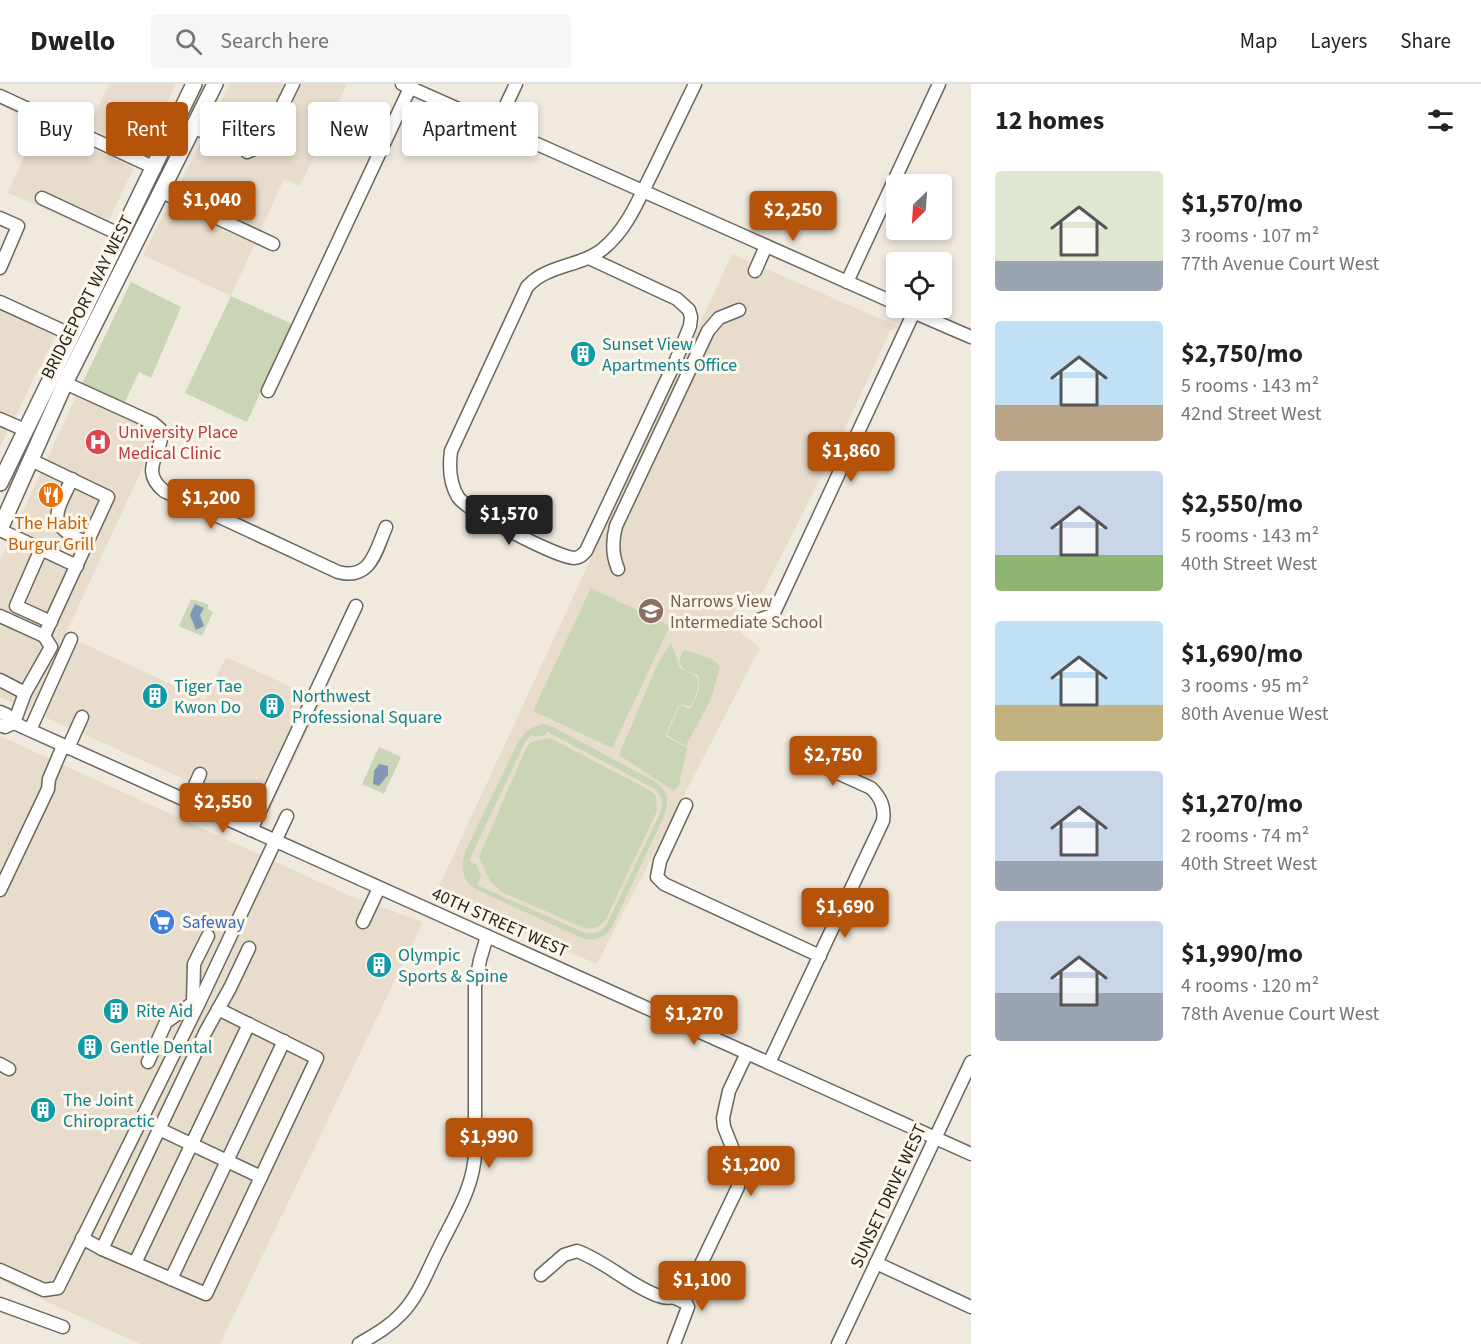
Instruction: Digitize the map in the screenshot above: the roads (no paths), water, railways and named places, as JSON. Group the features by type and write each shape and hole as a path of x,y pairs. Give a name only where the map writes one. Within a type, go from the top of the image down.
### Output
{"main road":[{"name":"BRIDGEPORT WAY WEST","path":"0,483 194,84"},
{"name":"BRIDGEPORT WAY WEST","path":"0,530 65,383 195,128 215,84"}],"street":[{"path":"284,102 293,84"},
{"path":"507,102 516,84"},
{"path":"590,258 677,299 687,307 691,316 690,326 676,360 586,551 582,556 575,558 494,522 463,503 455,492 451,477 450,458 453,444 527,287 540,276 590,258 616,238 642,192 695,84"},
{"path":"847,282 939,84"},
{"path":"268,391 406,86 442,102"},
{"path":"0,96 154,168"},
{"path":"195,128 200,130"},
{"path":"538,145 886,299"},
{"path":"162,192 273,244"},
{"path":"42,198 121,235"},
{"path":"0,218 18,226 0,268"},
{"path":"755,271 766,246"},
{"path":"0,302 72,334"},
{"path":"618,569 613,540 616,526 708,331 719,318 739,310"},
{"path":"758,620 773,615 905,318"},
{"path":"927,318 971,337"},
{"path":"65,383 153,423 160,429 161,436 152,470 156,483 164,491 338,572 356,574 366,567 386,527"},
{"path":"1,421 25,430"},
{"path":"31,460 108,497 44,636"},
{"path":"72,479 56,513 59,526 71,536 87,543"},
{"path":"0,530 77,566"},
{"path":"41,549 16,606 51,621"},
{"path":"251,830 356,606"},
{"path":"2,621 44,636 51,647 25,693 14,723"},
{"path":"30,730 71,639"},
{"path":"0,680 25,693"},
{"name":"40TH STREET WEST","path":"0,712 7,715 14,723 971,1154"},
{"path":"0,890 48,789 49,779 82,717"},
{"name":"40TH STREET WEST","path":"0,724 5,727 14,723"},
{"path":"769,1063 883,822 884,807 878,795 871,788 798,755"},
{"path":"188,801 200,774"},
{"path":"686,805 660,861 657,877 664,884 820,956"},
{"path":"0,1270 44,1290 58,1288 287,816"},
{"path":"363,922 379,888"},
{"path":"195,1004 194,964 208,936"},
{"path":"359,1344 397,1318 409,1304 423,1281 463,1199 473,1171 475,986 487,936"},
{"path":"102,1249 249,948"},
{"path":"148,1062 166,1022 195,1004"},
{"path":"82,1238 206,1294 317,1058 219,1009"},
{"path":"135,1263 249,1024"},
{"path":"171,1279 284,1041"},
{"path":"542,1275 564,1255 577,1251 603,1263 658,1296 679,1296 689,1289 738,1187 738,1162 724,1127 723,1118 729,1091 747,1053"},
{"name":"SUNSET DRIVE WEST","path":"838,1344 971,1062"},
{"path":"159,1129 261,1177"},
{"path":"876,1263 971,1307"},
{"path":"672,1297 686,1303 688,1307 674,1344"},
{"path":"0,1304 63,1328"}],"water":[{"path":"195,604 204,608 200,615 204,626 196,630 190,615"},
{"path":"379,764 388,766 388,775 379,786 373,784 374,771"}],"place":[{"name":"Sunset View Apartments Office","path":"583,354"},
{"name":"University Place Medical Clinic","path":"98,442"},
{"name":"The Habit Burgur Grill","path":"51,495"},
{"name":"Narrows View Intermediate School","path":"651,611"},
{"name":"Tiger Tae Kwon Do","path":"155,696"},
{"name":"Northwest Professional Square","path":"272,706"},
{"name":"Safeway","path":"162,922"},
{"name":"Olympic Sports & Spine","path":"379,965"},
{"name":"Rite Aid","path":"116,1011"},
{"name":"Gentle Dental","path":"90,1047"},
{"name":"The Joint Chiropractic","path":"43,1110"}]}
